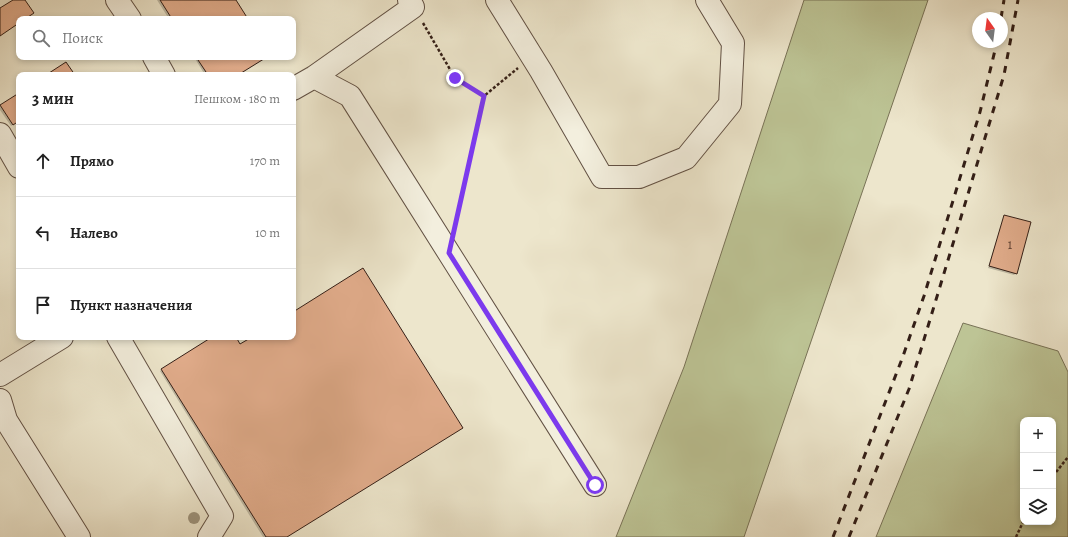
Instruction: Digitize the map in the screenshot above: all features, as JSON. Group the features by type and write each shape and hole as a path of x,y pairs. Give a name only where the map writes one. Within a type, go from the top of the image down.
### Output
{"lane":[{"path":"116,0 128,16"},
{"path":"496,0 532,57 602,177 639,177 686,158 730,104 733,43 707,0"},
{"path":"296,87 314,77 411,4"},
{"path":"156,60 162,72"},
{"path":"314,77 350,96 595,485"},
{"path":"0,134 16,162"},
{"path":"0,375 57,340"},
{"path":"120,340 222,516 209,537"},
{"path":"0,400 6,420 79,537"}],"path":[{"path":"411,4 455,78 484,96"},
{"path":"449,253 484,96 532,57"},
{"path":"1056,472 1068,457"},
{"path":"1016,537 1022,525"}],"green space":[{"path":"804,0 928,0 744,537 616,537 684,367"},
{"path":"963,323 1058,351 1068,372 1068,537 876,537"}],"building":[{"path":"13,0 25,0 34,13 30,16 16,16 16,25 0,36 0,8"},
{"path":"160,0 236,0 246,16 170,16"},
{"path":"198,60 262,60 243,72 206,72"},
{"path":"66,62 73,72 51,72"},
{"path":"16,95 16,123 13,125 0,105"},
{"path":"1004,215 1031,222 1017,274 989,266"},
{"path":"363,268 463,428 287,537 266,537 161,369 207,340 238,340 240,344 247,340 296,340 296,310"}],"railway":[{"path":"1002,12 1004,0"},
{"path":"849,537 909,389 1004,75 1018,0"},
{"path":"833,537 902,359 924,296 980,112 996,48"}],"route":[{"path":"455,78 484,96 449,253 595,485"}]}
